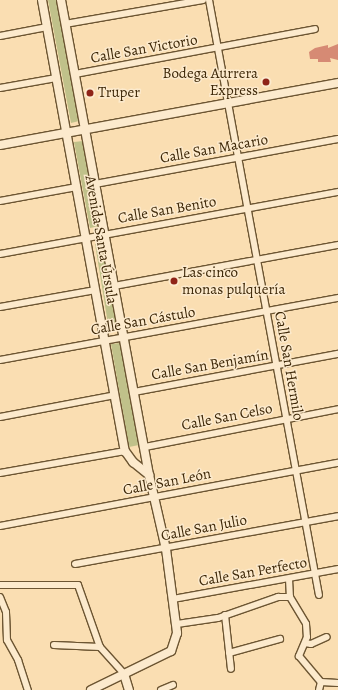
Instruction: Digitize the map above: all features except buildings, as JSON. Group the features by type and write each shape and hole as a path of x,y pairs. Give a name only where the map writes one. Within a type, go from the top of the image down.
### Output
{"street":[{"name":"Avenida Santa Úrsula","path":"42,0 125,451"},
{"name":"Avenida Santa Úrsula","path":"60,0 144,447 166,549 177,624 176,641 171,651 124,674"},
{"path":"65,24 203,0"},
{"name":"Calle San Hermilo","path":"209,0 304,522 319,594"},
{"path":"0,36 47,27"},
{"name":"Calle San Victorio","path":"75,74 218,49 315,29"},
{"path":"0,88 56,78"},
{"path":"0,145 338,83"},
{"name":"Calle San Macario","path":"95,184 338,139"},
{"path":"0,201 77,187"},
{"name":"Calle San Benito","path":"0,254 338,192"},
{"path":"114,286 338,245"},
{"path":"0,307 95,290"},
{"name":"Calle San Cástulo","path":"0,360 338,298"},
{"name":"Calle San Benjamín","path":"134,392 338,354"},
{"path":"0,417 115,395"},
{"name":"Calle San Celso","path":"144,447 338,409"},
{"path":"0,473 125,451 133,462 150,475"},
{"name":"Calle San León","path":"0,526 338,463"},
{"name":"Calle San Julio","path":"76,564 166,549 338,516"},
{"name":"Calle San Perfecto","path":"173,599 338,569"},
{"path":"288,579 290,597 306,624 305,643 299,656 321,682 338,682"},
{"path":"0,585 69,584 80,589 100,647 124,674 129,690"},
{"path":"0,597 6,612 8,640 18,660 28,690"},
{"path":"177,624 225,615 278,597 290,597"},
{"path":"225,615 231,669"},
{"path":"305,643 311,644 327,637"},
{"path":"229,652 280,639"},
{"path":"54,645 100,647"},
{"path":"91,690 124,674"},
{"path":"319,690 321,682"},
{"path":"161,690 173,685"}],"green space":[{"path":"48,0 57,0 79,121 71,123"},
{"path":"83,141 99,226 90,228 74,142"},
{"path":"103,242 117,322 108,324 95,244"},
{"path":"120,343 139,445 129,447 111,344"}],"place":[{"name":"Bodega Aurrera Express","path":"266,82"},
{"name":"Truper","path":"90,93"},
{"name":"Las cinco monas pulquería","path":"174,281"}]}
